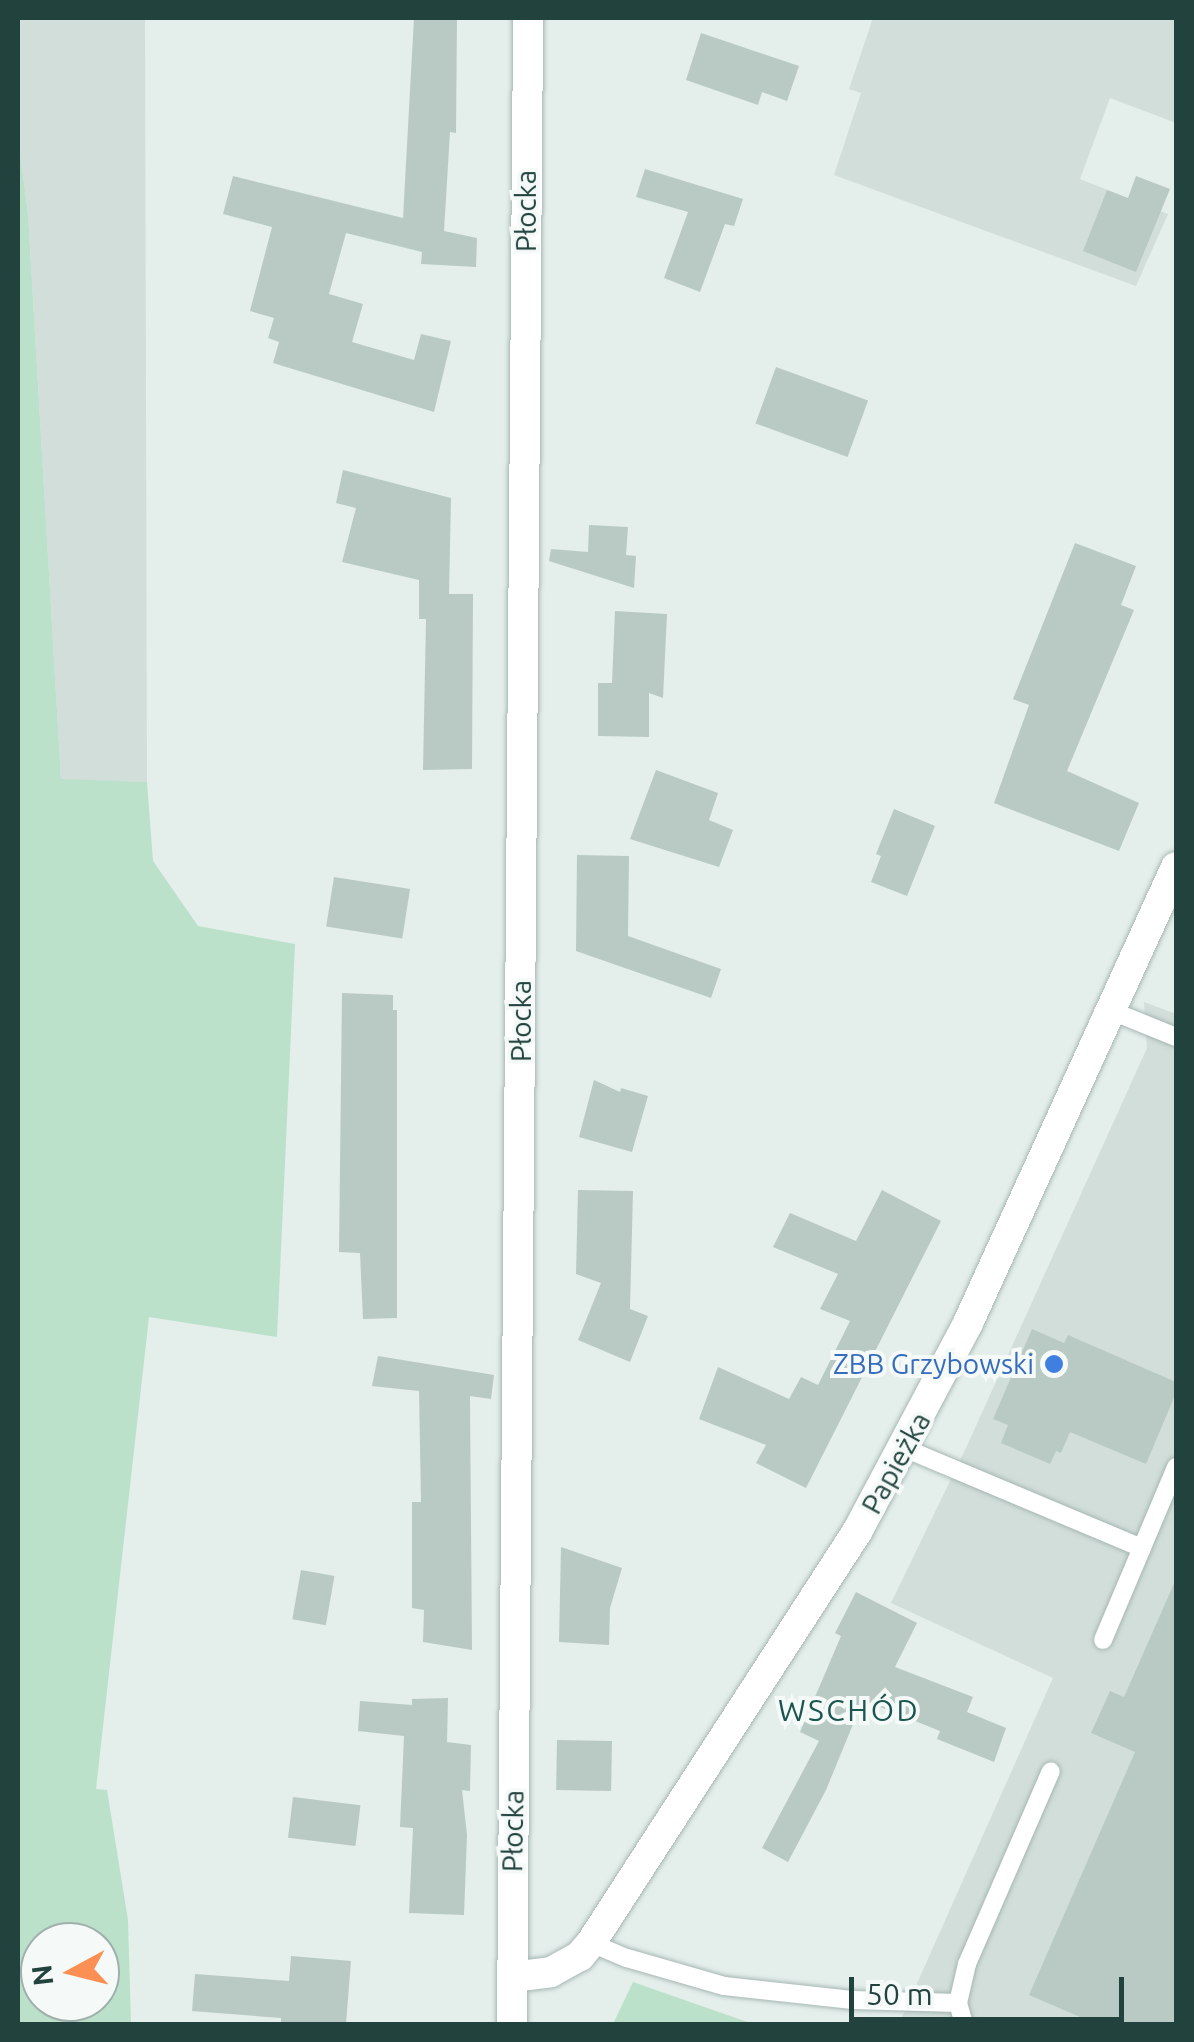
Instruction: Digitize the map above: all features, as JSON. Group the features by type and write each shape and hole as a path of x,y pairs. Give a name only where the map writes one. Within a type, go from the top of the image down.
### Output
{"street":[{"name":"Płocka","path":"512,2024 528,18"},
{"name":"Papieżka","path":"512,1977 551,1972 580,1956 591,1943 847,1548 904,1448 1002,1253 1176,867"}],"lane":[{"path":"1112,1011 1176,1037"},
{"path":"904,1448 1142,1548"},
{"path":"1103,1640 1176,1467"},
{"path":"964,2024 958,2003 967,1964 1051,1771"},
{"path":"591,1943 627,1958 724,1986 852,2000 958,2003"}],"shaded area":[{"path":"18,18 145,18 147,782 61,780 28,213 18,138"},
{"path":"873,18 1176,18 1176,123 1110,98 1080,179 1168,214 1136,286 834,175 861,93 849,89"},
{"path":"1144,1002 1176,1014 1176,2024 899,2024 1053,1678 891,1603 966,1448 1147,1048"}],"green space":[{"path":"18,138 28,213 61,779 147,782 153,861 198,926 295,944 277,1337 149,1317 96,1789 107,1790 128,1920 131,2024 18,2024"},
{"path":"633,1982 753,2024 613,2024"}],"building":[{"path":"414,18 457,18 456,133 450,132 444,231 477,238 476,267 421,264 422,252 346,233 329,294 363,304 352,342 414,360 421,334 451,341 434,412 273,363 279,342 268,338 274,318 250,311 272,227 223,214 233,176 403,218"},
{"path":"701,33 799,66 787,101 762,92 758,105 686,80"},
{"path":"645,169 743,199 734,226 725,224 700,292 664,278 688,212 636,197"},
{"path":"1136,176 1170,189 1136,272 1083,251 1107,190 1128,198"},
{"path":"776,367 868,401 848,457 755,423"},
{"path":"343,470 451,498 449,594 473,594 472,769 423,770 426,619 419,619 419,580 342,562 356,508 336,503"},
{"path":"589,525 628,527 626,555 636,556 634,588 549,561 551,549 588,552"},
{"path":"1075,543 1136,566 1121,605 1134,610 1067,771 1139,803 1119,851 994,803 1029,705 1013,699"},
{"path":"615,611 667,614 663,698 649,693 649,737 598,736 598,683 612,683"},
{"path":"656,770 718,793 709,820 733,830 719,867 630,839"},
{"path":"894,809 935,826 907,896 871,882 881,856 876,854"},
{"path":"577,855 629,856 628,936 721,969 711,998 576,951"},
{"path":"334,877 410,889 402,938 326,926"},
{"path":"342,993 393,995 393,1010 397,1010 397,1318 363,1319 360,1253 339,1252"},
{"path":"594,1080 620,1092 621,1088 648,1096 632,1152 579,1137"},
{"path":"578,1190 633,1191 630,1309 648,1316 630,1362 578,1340 601,1283 576,1274"},
{"path":"882,1190 941,1221 806,1488 756,1463 766,1445 699,1419 718,1367 789,1399 801,1377 818,1385 850,1321 820,1309 838,1274 773,1247 790,1213 856,1241"},
{"path":"1032,1329 1064,1343 1068,1335 1176,1382 1176,1393 1146,1464 1070,1432 1061,1453 1056,1451 1050,1464 1001,1443 1008,1425 993,1419"},
{"path":"378,1356 494,1375 491,1399 470,1396 472,1650 423,1642 424,1610 412,1608 412,1502 421,1502 419,1391 372,1386"},
{"path":"561,1547 622,1568 610,1608 609,1645 559,1642"},
{"path":"301,1570 334,1576 326,1625 292,1619"},
{"path":"1176,1579 1176,2024 1096,2024 1029,1995 1135,1752 1091,1733 1110,1691 1124,1697"},
{"path":"856,1592 917,1623 895,1667 973,1697 967,1712 1006,1728 994,1762 937,1739 940,1731 863,1700 826,1790 788,1862 762,1848 819,1741 800,1732 841,1636 835,1633"},
{"path":"448,1698 447,1742 471,1745 470,1791 462,1790 467,1835 464,1915 409,1913 413,1828 400,1827 404,1736 358,1731 360,1701 412,1705 412,1699"},
{"path":"557,1740 612,1741 611,1791 556,1790"},
{"path":"293,1797 360,1805 355,1846 288,1838"},
{"path":"291,1956 351,1961 346,2024 281,2024 281,2018 192,2011 195,1974 289,1981"}],"place":[{"name":"ZBB Grzybowski","path":"1054,1364"}],"district":[{"name":"WSCHÓD","path":"849,1710"}]}
